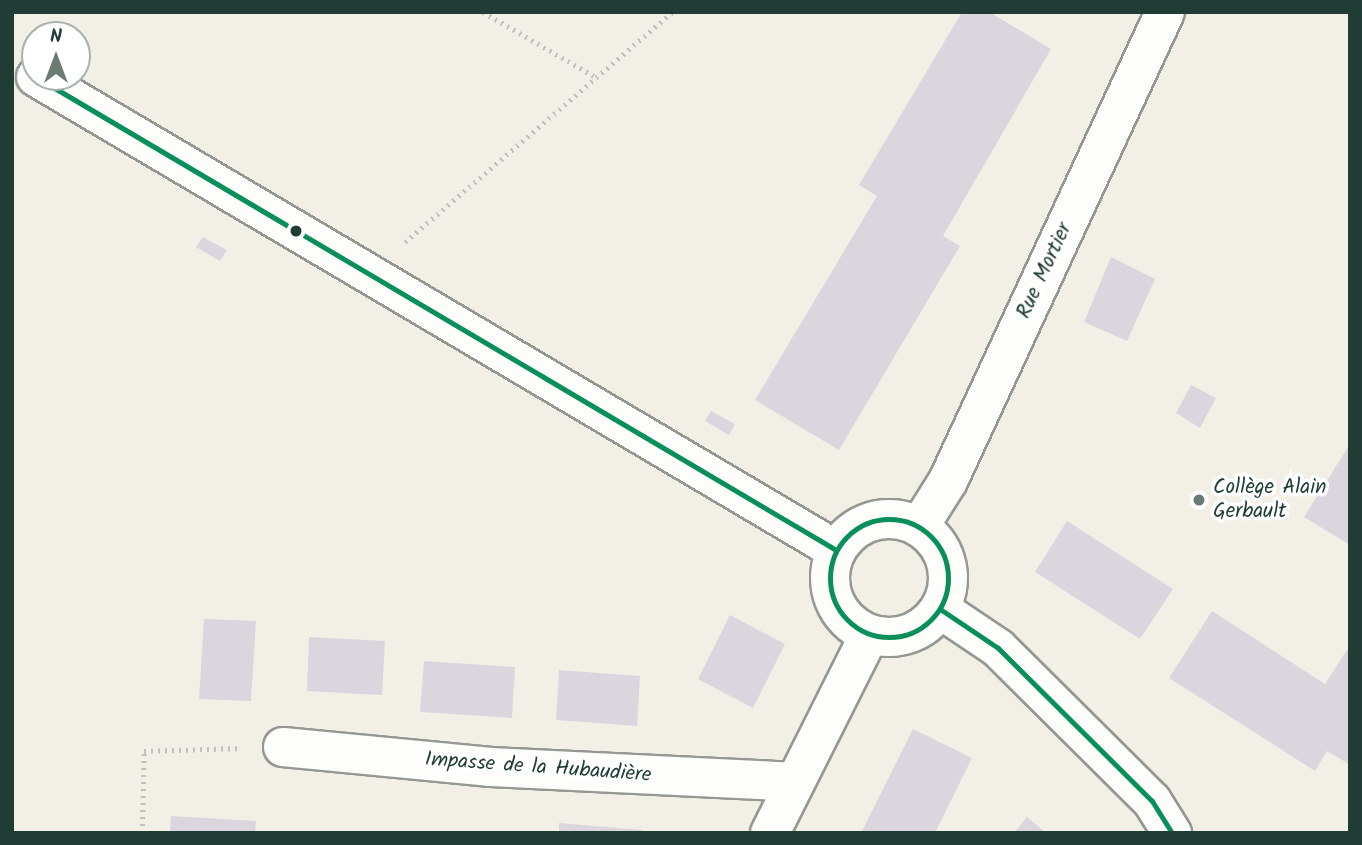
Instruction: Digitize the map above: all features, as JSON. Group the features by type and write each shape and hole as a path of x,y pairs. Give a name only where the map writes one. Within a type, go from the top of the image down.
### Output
{"street":[{"name":"Rue Mortier","path":"919,527 948,481 1165,12"},
{"path":"59,91 835,550"},
{"path":"882,519 901,519 919,527 934,539 944,554 948,582 940,609 927,624 910,635 890,638 869,635 851,625 837,610 830,590 829,570 835,550 848,535 863,524 882,519"},
{"path":"940,609 998,648 1152,802 1172,833"},
{"path":"770,833 793,782 869,635"},
{"name":"Impasse de la Hubaudière","path":"283,747 491,767 793,782"}],"path":[{"path":"483,12 595,76"},
{"path":"368,275 672,12"},
{"path":"142,833 144,751 283,747"}],"building":[{"path":"962,12 989,12 1051,49 943,236 960,246 839,450 755,400 877,196 859,185"},
{"path":"203,237 227,250 220,261 196,247"},
{"path":"1111,257 1155,279 1127,341 1084,322"},
{"path":"1191,385 1216,398 1200,428 1176,413"},
{"path":"711,411 735,424 729,435 705,421"},
{"path":"1350,444 1350,545 1304,517"},
{"path":"1067,521 1173,589 1140,639 1035,572"},
{"path":"1212,611 1325,684 1350,645 1350,765 1327,751 1315,771 1169,678"},
{"path":"730,615 785,644 753,708 698,679"},
{"path":"204,619 256,621 251,701 199,699"},
{"path":"309,637 385,641 382,695 307,691"},
{"path":"424,661 515,667 512,718 420,712"},
{"path":"559,670 640,676 637,726 556,720"},
{"path":"913,729 972,758 935,833 861,833"},
{"path":"171,816 256,821 255,833 170,833"},
{"path":"1027,817 1046,833 1014,833"},
{"path":"559,823 642,830 642,833 559,833"}],"transit line":[{"path":"60,91 836,550"},
{"path":"889,519 912,523 931,536 944,555 948,578 944,601 931,620 912,633 889,637 866,633 847,620 834,601 830,578 834,555 847,536 866,523 889,519"},
{"path":"940,609 998,648 1152,801 1172,833"}],"place":[{"name":"Collège Alain Gerbault","path":"1199,500"}]}
